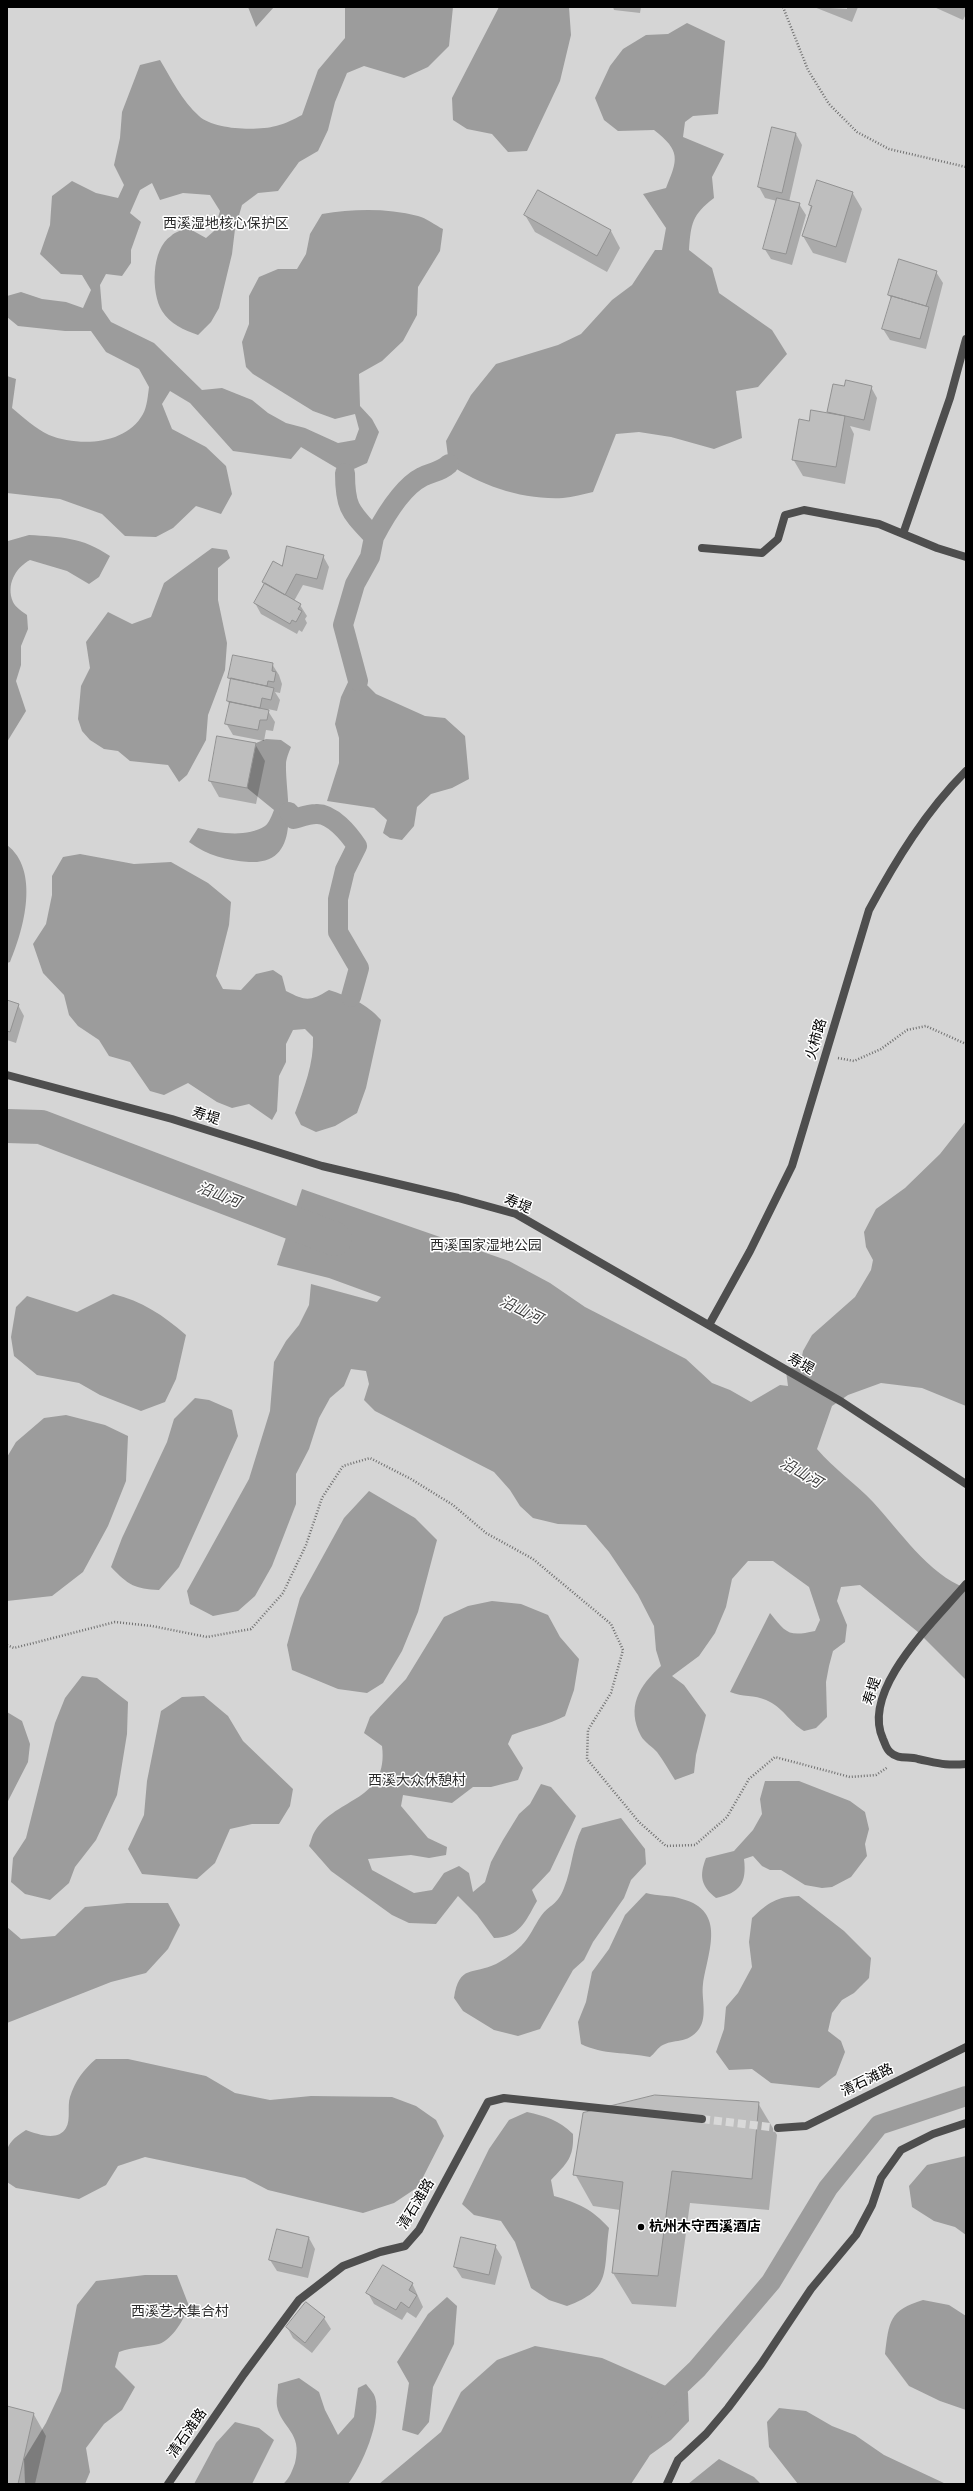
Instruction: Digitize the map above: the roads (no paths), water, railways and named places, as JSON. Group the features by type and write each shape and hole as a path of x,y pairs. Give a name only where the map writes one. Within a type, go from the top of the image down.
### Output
{"street":[{"path":"903,534 950,398 966,339"},
{"path":"702,548 762,553 778,539 785,515 804,510 879,524 966,557"},
{"name":"火柿路","path":"709,1325 750,1251 792,1166 869,910 890,871 937,802 966,771"},
{"name":"寿堤","path":"7,1075 172,1119 322,1166 458,1198 516,1214 842,1402 966,1484"},
{"name":"寿堤","path":"966,1584 889,1677 878,1709 878,1729 889,1752 901,1758 917,1758 943,1766 966,1764"},
{"name":"清石滩路","path":"778,2128 806,2126 966,2047"},
{"name":"清石滩路","path":"168,2484 244,2374 299,2300 343,2266 380,2252 405,2246 419,2230 488,2102 504,2098 702,2119"},
{"path":"667,2484 678,2460 706,2434 728,2408 761,2364 811,2289 856,2235 872,2205 881,2178 901,2150 933,2134 966,2123"}],"water":[{"path":"248,7 274,7 256,27"},
{"path":"345,7 453,7 449,46 428,67 404,78 364,66 347,73 335,102 328,130 318,151 299,162 278,191 258,193 242,205 235,229 232,254 219,308 211,322 198,335 183,329 165,316 158,303 155,272 156,261 164,242 173,235 188,228 206,238 214,231 220,211 210,195 183,193 160,200 152,183 140,190 130,213 141,222 131,250 131,263 122,276 106,274 100,285 102,309 111,322 154,343 202,390 222,388 252,400 268,413 286,423 305,428 338,443 355,440 359,429 355,414 335,419 313,411 253,374 246,367 242,342 249,324 249,296 259,277 278,269 297,269 306,254 310,234 322,214 358,210 406,213 421,217 443,229 440,251 418,287 417,315 403,341 382,361 359,374 360,406 372,419 379,432 367,463 345,473 301,447 291,459 233,451 190,403 170,391 162,404 172,429 206,447 226,466 232,494 221,514 196,506 173,528 156,537 125,536 102,514 60,499 7,493 7,376 16,379 12,408 39,430 61,439 87,442 101,441 114,437 125,432 135,424 143,414 145,408 149,387 139,369 106,352 91,331 65,331 18,326 7,317 7,296 21,292 42,299 66,302 83,308 91,290 82,275 61,274 40,254 50,225 52,196 72,181 96,193 118,198 124,185 114,165 120,138 122,112 140,65 160,60 187,103 206,121 225,127 247,129 268,128 279,125 302,115 318,70 345,38"},
{"path":"499,7 569,7 571,35 560,81 527,151 508,152 492,134 467,129 453,120 452,98"},
{"path":"687,23 725,41 718,114 693,116 685,122 683,137 724,154 712,177 714,198 701,210 694,220 689,250 712,268 719,293 772,330 787,354 758,387 736,391 742,438 714,449 671,437 639,432 616,434 593,492 567,498 533,497 518,494 475,479 449,464 446,441 471,395 496,364 558,345 581,334 612,300 632,285 655,250 662,250 666,228 643,194 666,188 675,162 673,150 663,137 654,130 618,131 604,120 595,98 610,66 623,49 646,35 668,34"},
{"path":"29,535 71,539 90,545 110,556 99,577 89,584 67,571 30,560 16,572 11,583 11,596 15,606 27,615 28,629 21,646 21,665 16,681 26,711 7,742 7,544 8,541"},
{"path":"212,548 227,550 230,558 218,568 218,600 227,643 225,670 208,715 206,740 187,775 179,782 168,765 130,761 118,751 104,749 90,740 82,731 78,719 81,686 90,668 86,642 108,612 132,624 151,617 164,583"},
{"path":"349,680 365,683 376,694 425,716 445,718 465,736 469,779 452,788 431,794 417,807 414,826 402,840 390,838 383,833 387,820 374,808 327,801 339,763 339,738 335,724 341,697"},
{"path":"266,739 281,740 291,747 286,764 289,811 288,827 285,841 278,853 267,860 249,862 210,854 196,847 189,842 198,828 223,833 241,833 257,830 268,823 274,810 247,788 256,743"},
{"path":"7,845 17,856 23,869 26,884 26,900 20,933 10,962 7,963"},
{"path":"80,854 134,864 171,862 208,883 231,902 229,925 216,976 223,989 241,990 256,974 273,970 282,976 286,991 298,997 308,999 317,997 329,990 357,1001 370,1009 381,1020 366,1088 357,1113 335,1126 316,1132 301,1125 295,1113 308,1076 313,1047 313,1037 305,1029 293,1030 286,1044 286,1062 279,1076 277,1111 272,1120 249,1104 232,1108 217,1102 188,1083 164,1095 150,1091 130,1062 109,1056 99,1040 78,1026 69,1015 64,995 43,973 33,944 46,924 52,895 52,876 63,857"},
{"path":"966,1121 966,1406 922,1388 881,1383 848,1395 832,1406 817,1449 830,1463 873,1502 915,1551 952,1582 966,1588 966,1680 918,1632 860,1585 841,1587 837,1601 847,1625 845,1642 833,1651 826,1682 827,1717 816,1728 804,1731 772,1703 762,1698 739,1695 730,1692 770,1613 788,1632 799,1634 815,1631 820,1620 809,1587 773,1561 748,1561 732,1579 726,1607 715,1633 699,1656 672,1676 684,1685 706,1715 696,1755 694,1773 675,1780 657,1752 644,1741 635,1716 635,1706 641,1689 646,1681 661,1666 656,1650 654,1626 638,1595 609,1552 586,1525 558,1524 533,1518 520,1506 510,1490 494,1472 375,1411 364,1400 369,1384 366,1371 351,1369 344,1386 330,1398 319,1418 309,1449 296,1474 296,1504 272,1566 255,1596 238,1611 213,1616 190,1604 187,1591 249,1479 270,1411 274,1362 286,1341 299,1325 309,1305 311,1284 377,1302 381,1297 329,1278 277,1265 302,1189 509,1261 550,1283 585,1307 686,1359 712,1383 730,1390 751,1402 780,1385 788,1386 786,1371 801,1362 803,1351 812,1335 855,1297 871,1270 873,1260 866,1247 864,1232 876,1209 905,1188 940,1154"},
{"path":"113,1294 124,1297 152,1310 169,1321 186,1335 176,1379 165,1402 141,1411 100,1395 79,1383 37,1375 14,1356 11,1337 16,1307 27,1296 77,1312"},
{"path":"195,1398 209,1400 232,1410 238,1436 179,1567 159,1590 144,1589 127,1582 111,1567 122,1538 167,1442 174,1419"},
{"path":"66,1415 105,1425 128,1436 126,1481 108,1526 83,1572 52,1596 7,1601 7,1457 16,1442 44,1418"},
{"path":"369,1491 415,1518 437,1540 418,1612 402,1651 383,1683 367,1693 338,1689 292,1670 287,1645 300,1598 344,1518"},
{"path":"492,1601 521,1604 548,1615 560,1637 579,1659 574,1690 565,1716 552,1722 512,1735 508,1744 523,1768 518,1780 491,1787 473,1787 452,1803 403,1795 401,1806 428,1838 447,1847 446,1855 429,1858 411,1855 368,1859 372,1870 414,1893 432,1890 444,1873 459,1866 469,1873 473,1892 485,1882 491,1862 503,1840 519,1814 530,1804 541,1784 551,1787 576,1816 550,1871 532,1890 537,1901 525,1922 510,1935 494,1938 477,1915 458,1896 436,1924 409,1923 392,1915 331,1871 309,1846 314,1833 324,1820 370,1788 378,1778 382,1764 382,1746 364,1733 370,1717 406,1679 444,1617 468,1606"},
{"path":"82,1676 97,1678 128,1702 127,1734 117,1795 96,1840 75,1867 69,1883 50,1900 25,1894 11,1882 13,1858 26,1838 55,1723 65,1698"},
{"path":"204,1696 228,1716 243,1741 293,1789 290,1806 279,1824 252,1824 230,1829 215,1863 197,1879 142,1874 128,1849 144,1815 147,1781 161,1711 182,1697"},
{"path":"7,1712 22,1721 30,1744 28,1762 7,1803"},
{"path":"765,1781 799,1781 850,1801 865,1812 869,1829 865,1844 867,1856 851,1877 832,1887 822,1888 805,1885 781,1870 770,1870 762,1866 753,1856 744,1859 745,1867 743,1881 736,1890 716,1898 711,1894 704,1885 702,1875 706,1858 734,1851 753,1830 762,1814 760,1799"},
{"path":"621,1818 645,1849 646,1864 631,1880 624,1898 593,1942 584,1960 573,1970 540,2029 518,2036 494,2030 463,2011 454,1998 459,1980 468,1972 488,1967 499,1962 513,1953 524,1943 541,1916 559,1898 567,1881 576,1843 582,1828"},
{"path":"646,1893 678,1898 696,1905 705,1913 710,1922 710,1946 703,1984 704,2013 702,2024 690,2037 661,2046 650,2057 606,2052 589,2048 581,2044 578,2022 586,2002 592,1972 609,1949 625,1915"},
{"path":"799,1896 844,1931 871,1958 869,1978 854,1993 842,2000 832,2013 828,2031 841,2041 845,2052 836,2075 819,2088 771,2083 752,2069 729,2070 716,2052 724,2029 726,2007 738,1993 752,1967 749,1942 752,1918 773,1901"},
{"path":"127,1903 168,1903 180,1925 168,1949 146,1973 111,1982 7,2023 7,1927 21,1939 55,1936 85,1907"},
{"path":"96,2059 128,2059 206,2076 235,2093 270,2100 311,2096 392,2097 416,2106 436,2120 444,2136 418,2187 394,2203 363,2213 268,2190 245,2178 145,2157 118,2166 106,2185 79,2199 16,2188 7,2182 6,2157 12,2141 26,2130 47,2136 58,2135 62,2132 66,2128 69,2117 69,2101 74,2086 84,2071"},
{"path":"527,2112 552,2119 573,2134 571,2155 551,2180 554,2196 570,2201 590,2211 603,2221 609,2228 605,2266 599,2285 592,2293 582,2300 567,2306 549,2300 531,2288 515,2242 501,2221 474,2215 462,2204 489,2149 509,2120"},
{"path":"966,2156 966,2235 955,2227 934,2221 912,2207 909,2186 927,2165"},
{"path":"145,2275 177,2275 189,2306 184,2317 169,2338 159,2344 119,2352 115,2367 135,2387 122,2410 104,2424 86,2448 90,2472 85,2484 25,2484 24,2459 46,2423 61,2391 77,2305 96,2281"},
{"path":"447,2297 457,2306 454,2344 433,2387 429,2422 418,2435 402,2430 409,2383 397,2362 428,2314"},
{"path":"923,2300 949,2305 966,2316 966,2410 940,2401 909,2386 885,2354 890,2325 897,2313 903,2308"},
{"path":"535,2346 602,2358 675,2390 684,2381 688,2393 689,2421 671,2440 650,2455 631,2484 379,2484 441,2432 461,2392 497,2360"},
{"path":"299,2378 319,2392 325,2410 338,2435 354,2417 358,2388 366,2384 373,2392 376,2407 376,2418 373,2430 365,2455 348,2484 283,2484 292,2472 297,2453 294,2437 279,2413 277,2406 278,2384"},
{"path":"779,2408 806,2411 832,2426 855,2435 884,2455 946,2484 798,2484 769,2447 767,2422"},
{"path":"235,2422 259,2428 274,2440 252,2484 194,2484 216,2443"},
{"path":"719,2459 754,2477 761,2484 688,2484"}],"waterway":[{"path":"374,537 388,512 407,488 422,477 442,469 449,464"},
{"path":"345,473 346,495 351,509 360,522 374,537 370,557 355,584 343,625 358,681"},
{"path":"289,812 294,819 313,814 328,817 340,825 357,846 345,870 338,899 338,932 359,968 351,997"},
{"name":"沿山河","path":"7,1126 41,1127 335,1239"},
{"path":"656,2408 697,2369 771,2282 828,2188 879,2125 966,2096"}],"tunnel":[{"path":"702,2119 778,2128"}],"place":[{"name":"杭州木守西溪酒店","path":"641,2227"}],"park label":[{"name":"西溪湿地核心保护区","path":"226,224"},
{"name":"西溪国家湿地公园","path":"486,1246"},
{"name":"西溪大众休憩村","path":"417,1781"},
{"name":"西溪艺术集合村","path":"180,2312"}]}
